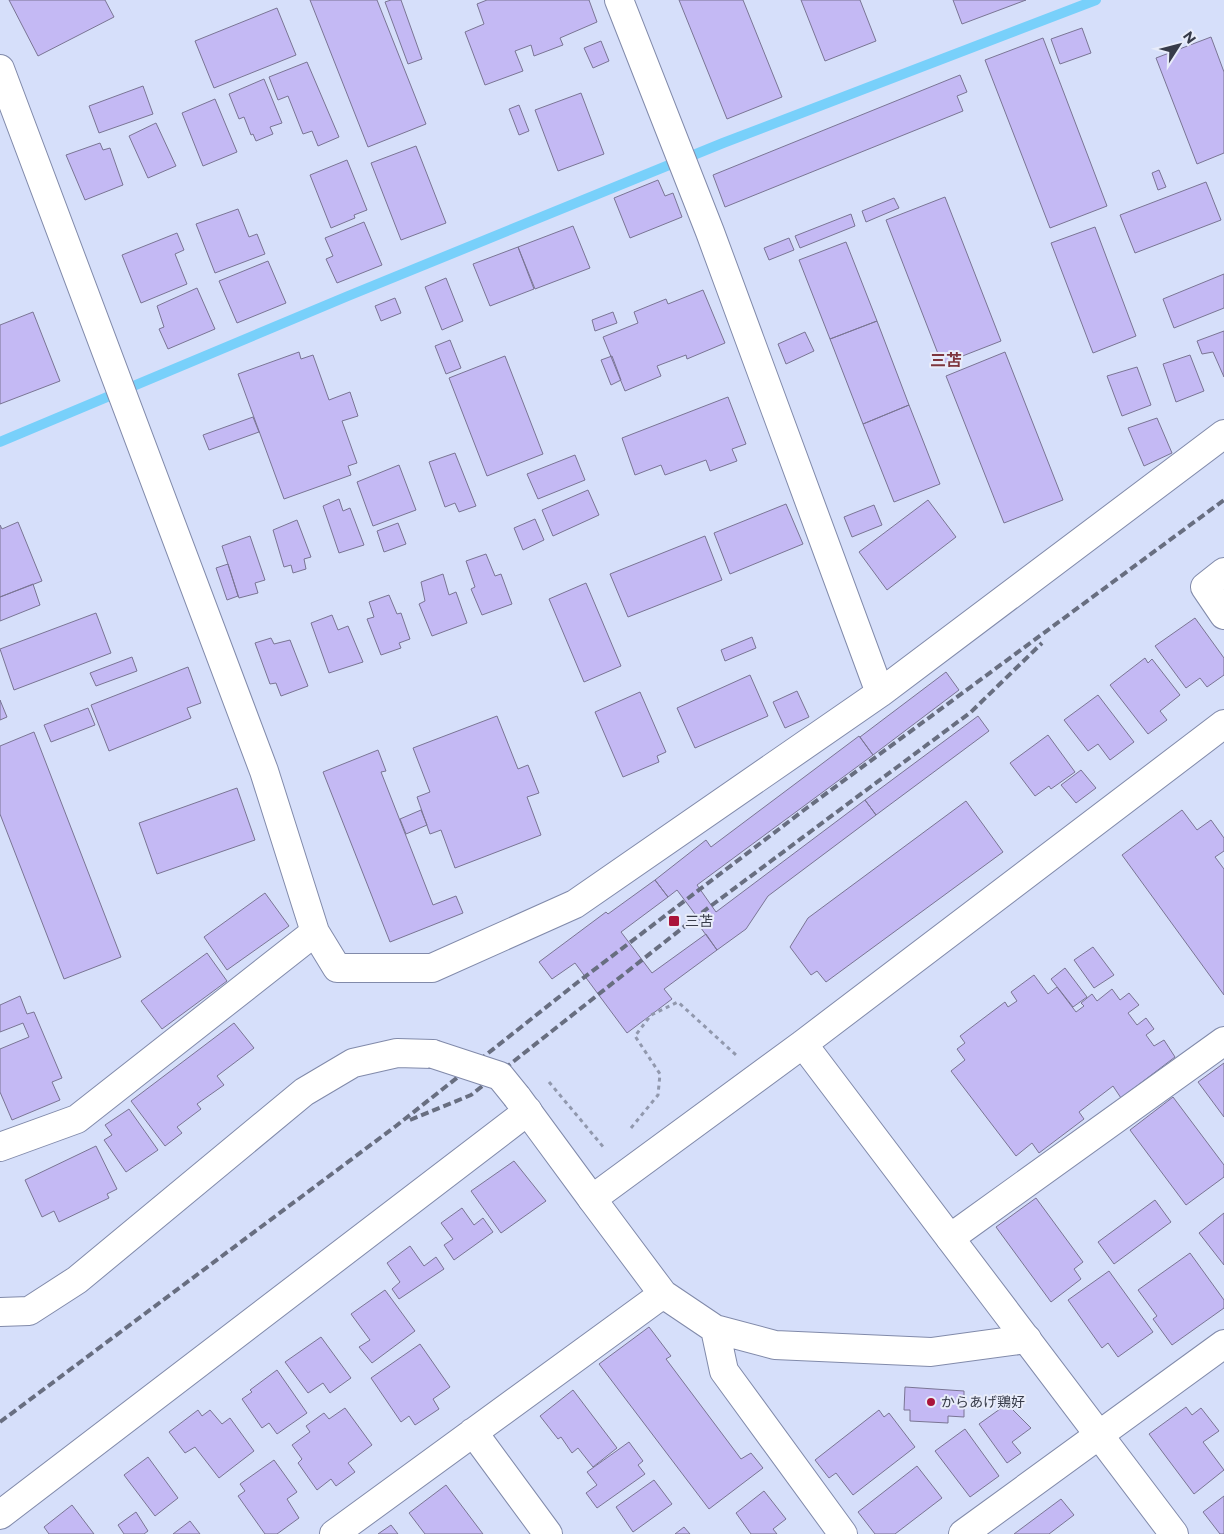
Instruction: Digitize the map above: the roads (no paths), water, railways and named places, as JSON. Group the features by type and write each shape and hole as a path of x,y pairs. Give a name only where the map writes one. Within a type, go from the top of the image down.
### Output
{"street":[{"path":"619,0 710,232 880,693"},
{"path":"0,69 264,771 315,932 337,968 432,968 575,904 880,693 1224,434"},
{"path":"1224,572 1205,587 1224,615"},
{"path":"592,1199 803,1044 1224,724"},
{"path":"0,1147 77,1119 315,932"},
{"path":"950,1238 1224,1042"},
{"path":"803,1044 1174,1534"},
{"path":"0,1312 29,1311 77,1280 304,1092 353,1063 397,1053 433,1054 500,1076 523,1104 663,1294 715,1329 774,1344 931,1352 1027,1339"},
{"path":"0,1515 523,1104"},
{"path":"334,1534 663,1294"},
{"path":"715,1329 724,1371 843,1534"},
{"path":"963,1534 1224,1344"},
{"path":"473,1432 548,1534"}],"waterway":[{"path":"0,442 348,296 723,143 1096,0"}],"railway":[{"path":"0,1422 396,1126 578,982 808,807 1224,500"},
{"path":"410,1120 471,1095 704,911 971,712 1042,643"}],"place":[{"name":"三苫","path":"674,921"},
{"name":"からあげ鶏好","path":"931,1402"}],"district":[{"name":"三苫","path":"946,360"}]}
